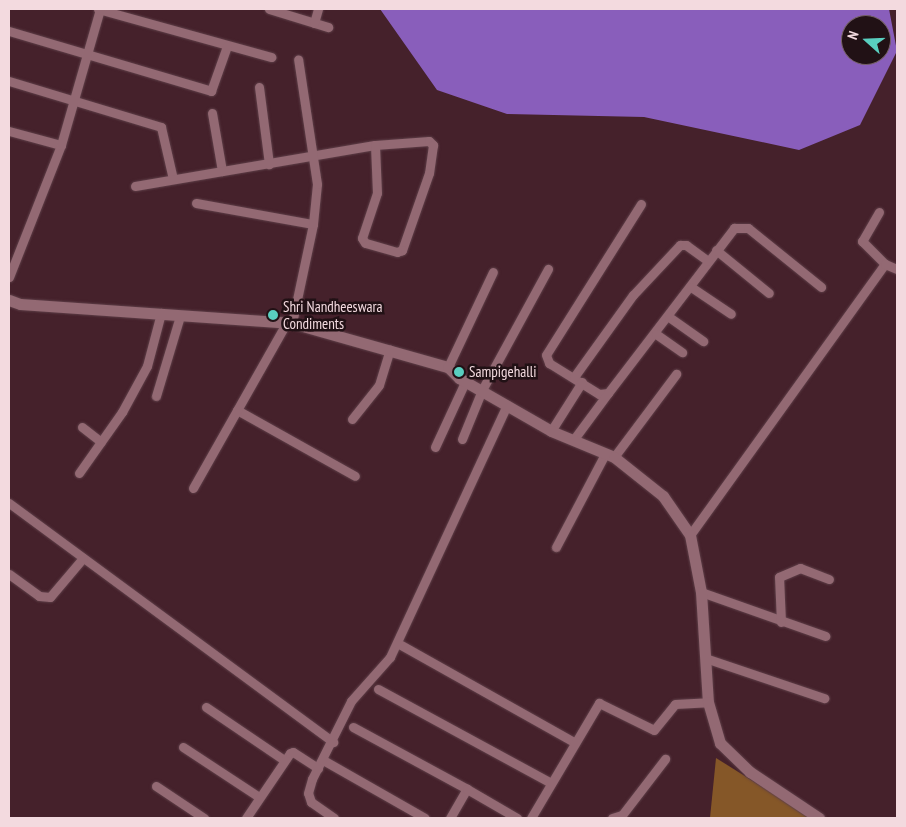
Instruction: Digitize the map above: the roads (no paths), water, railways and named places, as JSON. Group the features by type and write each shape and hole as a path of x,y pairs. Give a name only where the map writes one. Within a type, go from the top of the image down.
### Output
{"street":[{"path":"9,277 61,145 100,9 271,57"},
{"path":"269,9 328,27"},
{"path":"314,23 318,9"},
{"path":"9,31 211,91 228,46"},
{"path":"193,488 289,322 313,224 316,184 315,156 298,58"},
{"path":"9,80 161,127 173,179"},
{"path":"259,87 269,164"},
{"path":"212,113 222,171"},
{"path":"9,131 61,145"},
{"path":"135,186 374,145 429,141 433,144 429,173 402,250 397,252 365,243 362,238 376,193 374,145"},
{"path":"196,202 313,224"},
{"path":"608,393 599,394 578,379 546,361 546,355 641,204"},
{"path":"879,212 862,240 885,264 897,269"},
{"path":"574,440 608,393 669,317 716,250 734,228 748,228 820,287"},
{"path":"551,431 578,379 633,295 680,246 686,244 708,261"},
{"path":"716,250 769,294"},
{"path":"690,534 885,264"},
{"path":"462,439 482,390 548,268"},
{"path":"448,367 493,272"},
{"path":"691,287 731,314"},
{"path":"9,300 180,316 289,322 448,367 465,382 551,431 610,456 663,496 690,534 701,592 708,702 720,743 750,772 820,818"},
{"path":"79,473 101,442 147,366 161,313"},
{"path":"156,396 180,316"},
{"path":"669,317 703,341"},
{"path":"656,334 682,352"},
{"path":"352,419 379,385 390,350"},
{"path":"556,546 610,456 676,374"},
{"path":"435,447 465,382"},
{"path":"334,818 311,802 308,793 318,768 333,742 357,691 390,657 507,405"},
{"path":"237,410 355,476"},
{"path":"82,427 101,442"},
{"path":"9,504 333,742"},
{"path":"9,574 39,596 50,597 83,558"},
{"path":"781,622 779,577 800,568 829,578"},
{"path":"701,592 781,622 825,636"},
{"path":"401,645 574,742"},
{"path":"705,658 824,698"},
{"path":"378,688 551,783"},
{"path":"531,818 574,742 599,703 654,730 675,704 708,702"},
{"path":"206,707 284,760"},
{"path":"353,727 517,818"},
{"path":"183,748 259,797"},
{"path":"246,818 284,760 293,752 318,768"},
{"path":"323,760 425,818"},
{"path":"612,818 622,815 665,760"},
{"path":"156,786 204,818"},
{"path":"450,818 467,789"}],"place":[{"name":"Shri Nandheeswara Condiments","path":"273,315"},
{"name":"Sampigehalli","path":"459,372"}]}
